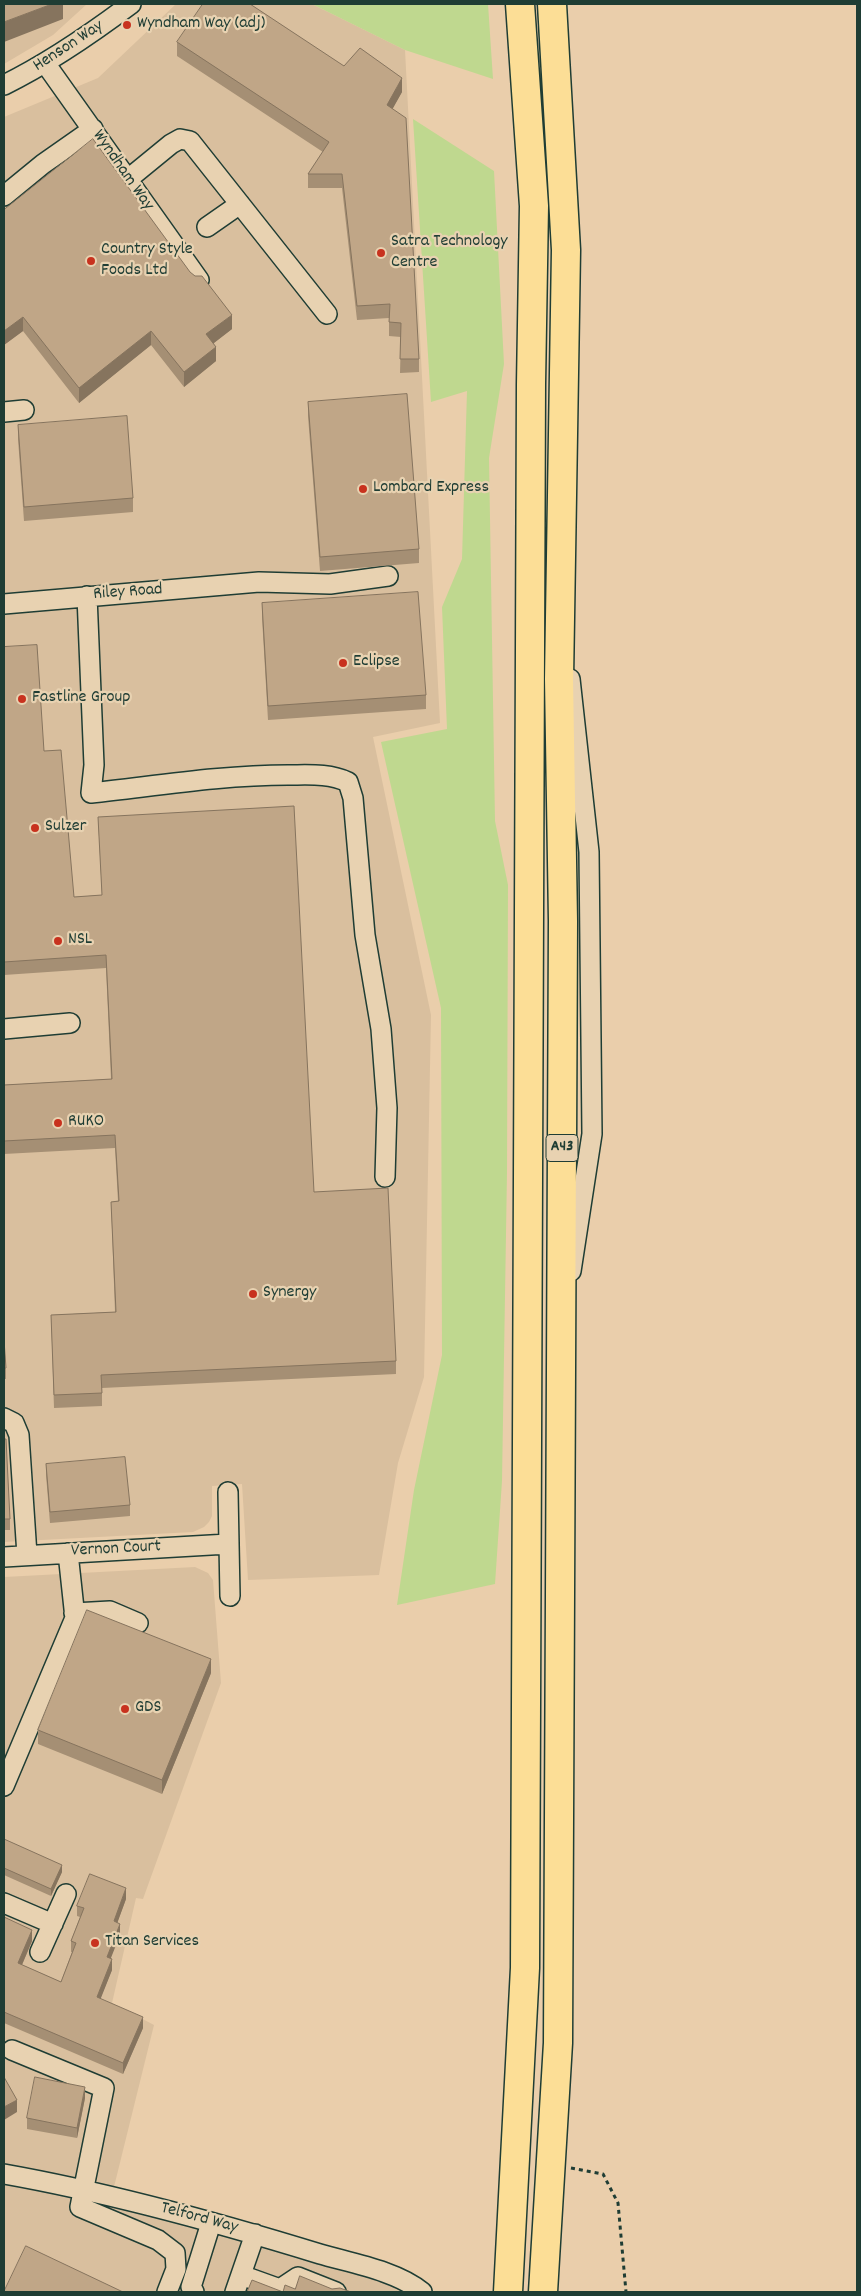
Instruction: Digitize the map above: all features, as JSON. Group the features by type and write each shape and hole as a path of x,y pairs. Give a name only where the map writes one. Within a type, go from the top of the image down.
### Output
{"highway":[{"name":"A43","path":"508,2292 524,1968 530,384 534,206 520,4"},
{"name":"A43","path":"543,2292 558,2043 563,921 559,679 566,250 552,4"}],"street":[{"name":"Henson Way","path":"4,85 45,63 102,26 131,4"},
{"name":"Wyndham Way","path":"45,63 199,280"},
{"path":"4,196 44,164 93,129"},
{"path":"127,180 171,144 180,139 190,141 327,314"},
{"path":"207,227 240,204"},
{"path":"4,412 24,410"},
{"name":"Riley Road","path":"4,604 259,582 330,584 388,576"},
{"path":"87,596 93,758 91,793 250,775 336,776 348,782 353,798 365,935 381,1029 387,1108 385,1177"},
{"path":"4,1028 70,1023"},
{"path":"4,1418 14,1423 19,1435 27,1556"},
{"path":"228,1492 230,1596"},
{"name":"Vernon Court","path":"4,1557 228,1544"},
{"path":"4,1786 75,1618 68,1553"},
{"path":"74,1613 110,1611 138,1623"},
{"path":"40,1952 66,1894"},
{"path":"4,1903 52,1924"},
{"path":"12,2050 104,2088 80,2207 158,2240 175,2253 176,2270 167,2292"},
{"name":"Telford Way","path":"4,2174 84,2188 255,2234 391,2275 422,2292"},
{"path":"194,2292 191,2287 211,2223"},
{"path":"255,2234 238,2283 280,2289 298,2277 336,2292"}],"path":[{"path":"551,2168 578,2168 603,2174 618,2203 626,2292"}],"shaded area":[{"path":"4,4 87,4 53,35 4,64"},
{"path":"176,4 312,4 405,50 440,723 373,737 431,1015 424,1377 398,1463 379,1575 248,1580 242,1484 212,1486 212,1516 204,1527 193,1532 4,1542 4,117 98,78"},
{"path":"195,1567 208,1573 213,1580 221,1683 143,1899 136,1898 112,2003 154,2025 110,2203 268,2244 386,2283 400,2292 4,2292 4,1577"}],"green space":[{"path":"312,4 488,4 493,79 405,50"},
{"path":"413,119 494,171 504,364 489,458 495,821 508,885 507,1172 502,1481 495,1584 397,1605 414,1490 442,1355 441,1008 381,742 447,729 442,607 462,559 467,391 431,402"}],"building":[{"path":"4,4 52,4 4,22"},
{"name":"Satra Technology Centre","path":"203,4 250,4 344,66 360,48 402,78 387,105 406,118 419,359 400,359 401,323 389,322 390,304 357,306 342,174 308,174 329,142 177,42"},
{"name":"Country Style Foods Ltd","path":"93,139 190,272 195,276 202,276 232,315 206,334 216,347 184,372 151,331 79,388 23,317 4,331 4,210"},
{"name":"Lombard Express","path":"407,394 419,549 320,557 308,402"},
{"path":"127,416 133,498 24,507 18,425"},
{"name":"Eclipse","path":"418,592 426,695 268,706 262,603"},
{"path":"37,645 44,751 61,750 74,897 102,895 98,817 294,806 314,1192 388,1188 396,1361 101,1375 102,1393 54,1395 51,1315 116,1312 111,1202 119,1201 115,1135 4,1141 4,1085 112,1079 106,955 4,962 4,647"},
{"path":"4,1340 6,1368 4,1368"},
{"path":"4,1439 6,1439 10,1519 4,1519"},
{"path":"125,1457 130,1505 50,1512 46,1464"},
{"name":"GDS","path":"87,1610 211,1659 162,1780 38,1730"},
{"path":"4,1839 62,1865 51,1889 4,1868"},
{"path":"90,1874 126,1888 114,1921 120,1924 107,1957 112,1959 97,1997 143,2017 123,2063 4,2012 4,1917 32,1930 18,1963 61,1982 76,1943 71,1941 84,1908 77,1906"},
{"path":"4,2077 17,2100 4,2107"},
{"path":"35,2077 85,2087 77,2128 27,2118"},
{"path":"26,2246 123,2292 4,2292"},
{"path":"300,2276 332,2289 340,2288 351,2292 283,2292 285,2285 295,2289"},
{"path":"252,2280 283,2292 247,2292"}],"place":[{"name":"Wyndham Way (adj)","path":"127,25"},
{"name":"Satra Technology Centre","path":"381,253"},
{"name":"Country Style Foods Ltd","path":"91,261"},
{"name":"Lombard Express","path":"363,489"},
{"name":"Eclipse","path":"343,663"},
{"name":"Fastline Group","path":"22,699"},
{"name":"Sulzer","path":"35,828"},
{"name":"NSL","path":"58,941"},
{"name":"RUKO","path":"58,1123"},
{"name":"Synergy","path":"253,1294"},
{"name":"GDS","path":"125,1709"},
{"name":"Titan Services","path":"95,1943"}]}
